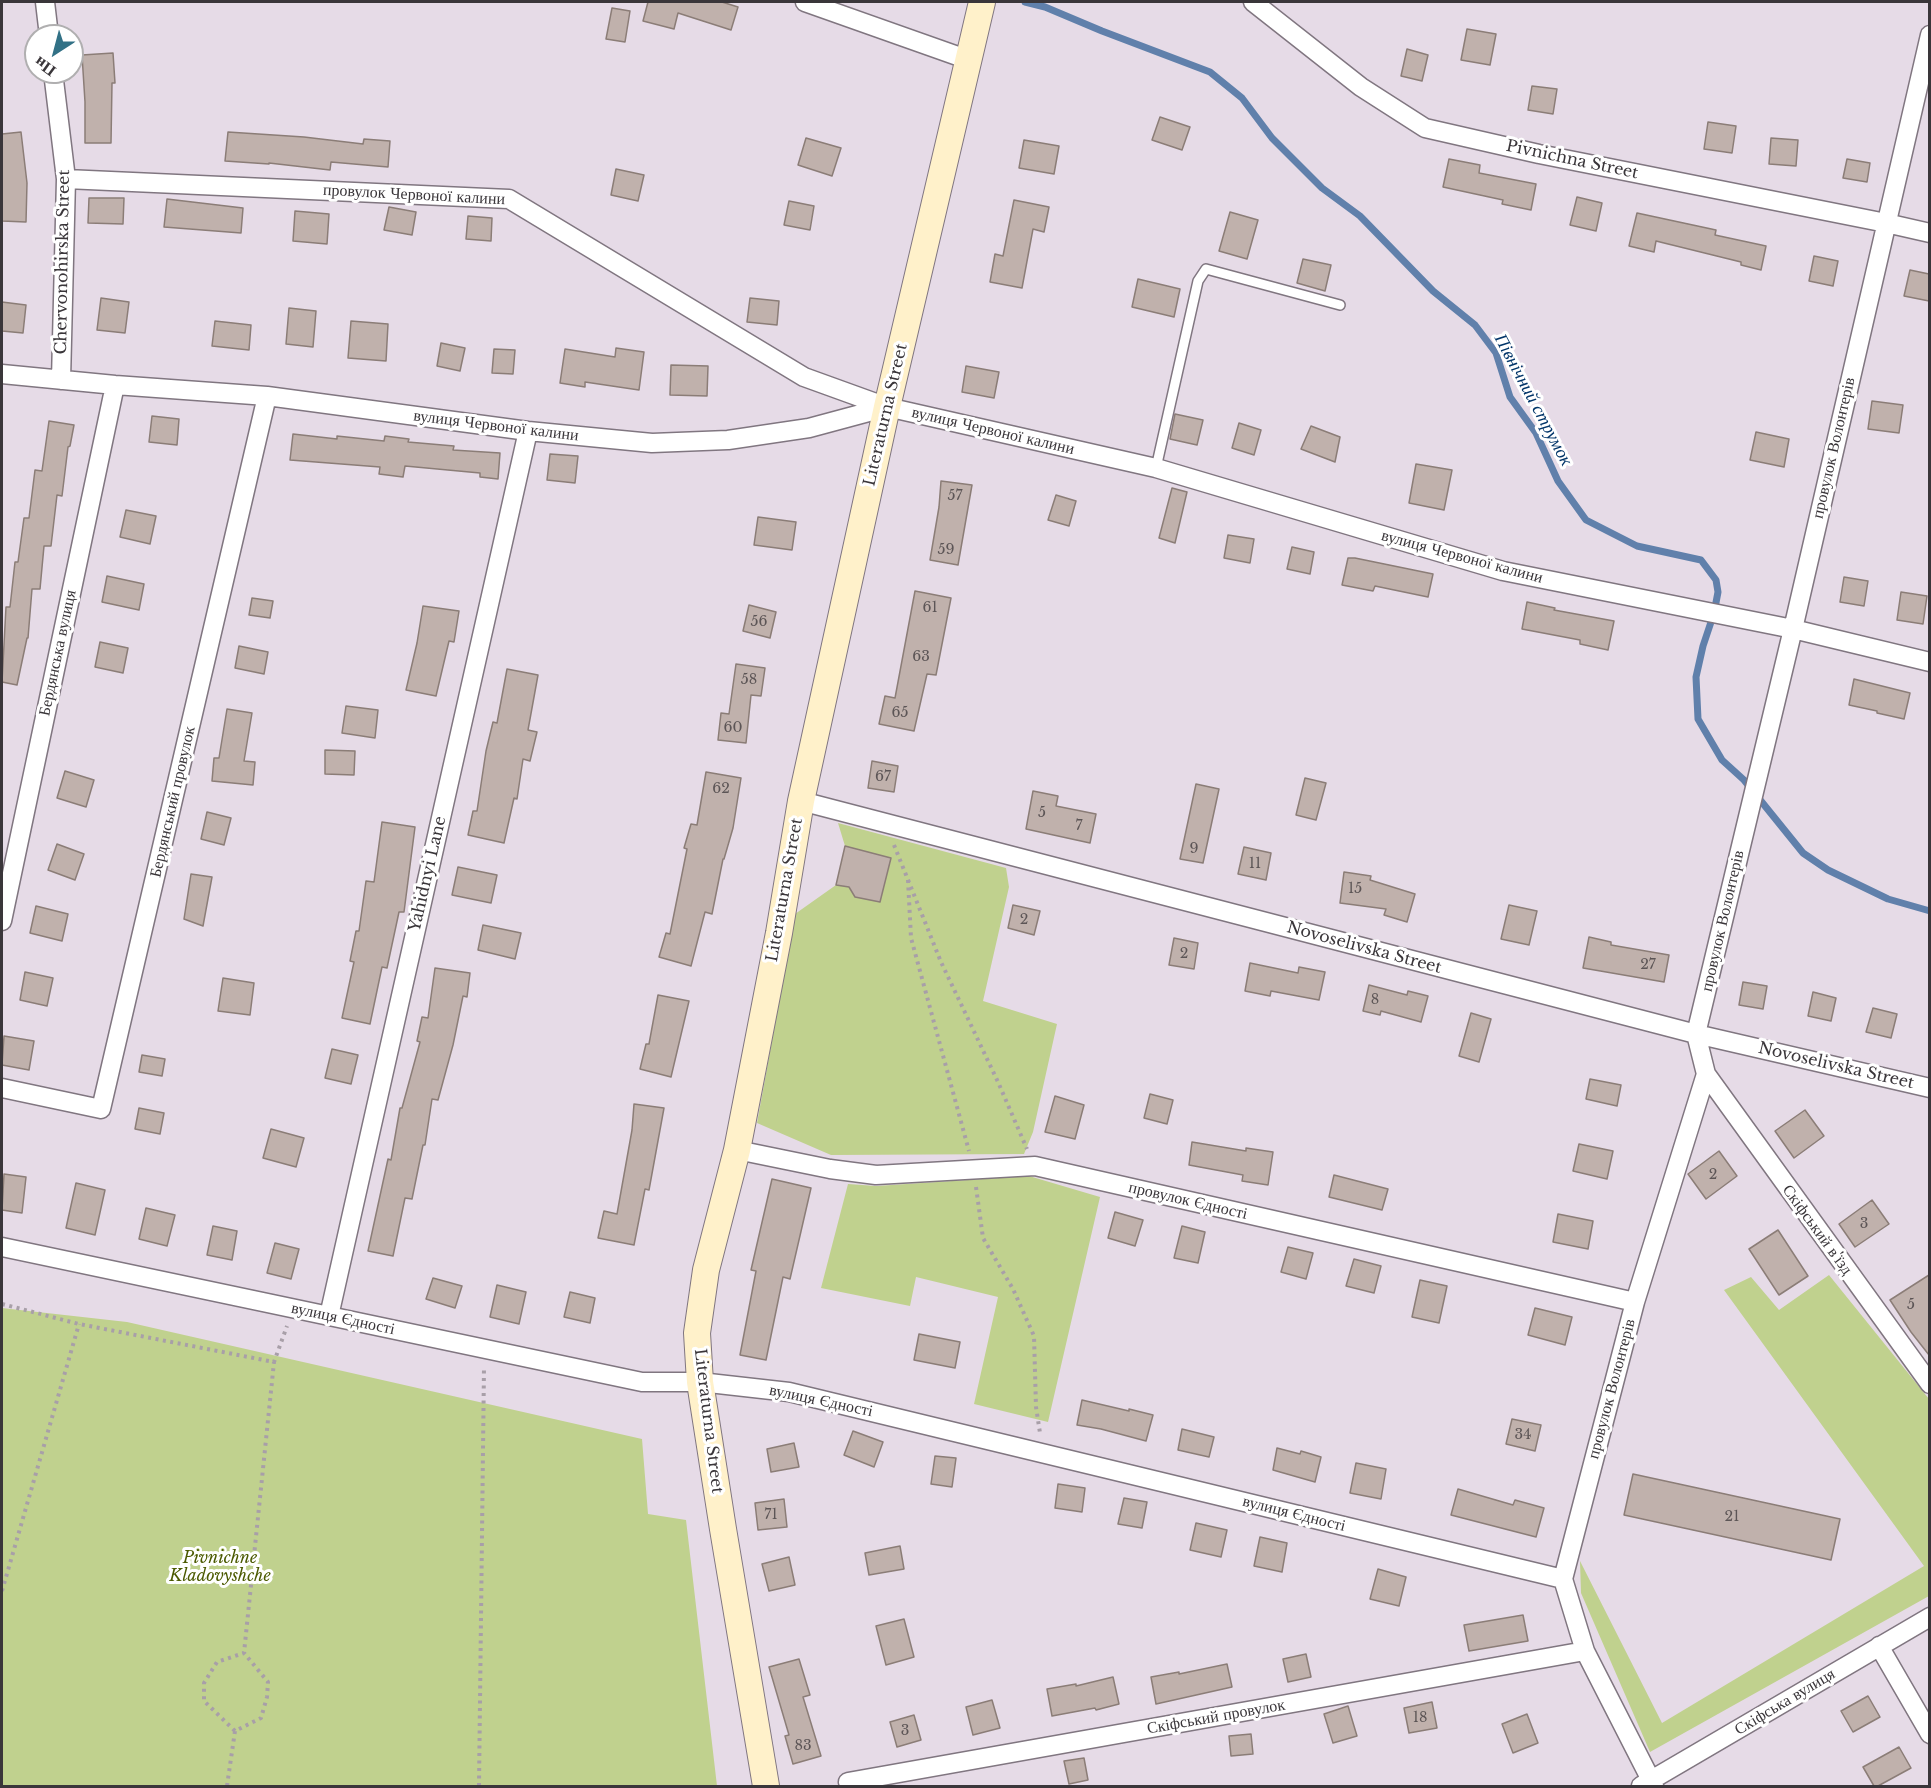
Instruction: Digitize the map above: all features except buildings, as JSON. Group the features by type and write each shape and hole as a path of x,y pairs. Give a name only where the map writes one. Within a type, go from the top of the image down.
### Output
{"street":[{"path":"45,2 48,24"},
{"path":"806,2 969,60"},
{"name":"Literaturna Street","path":"766,1786 700,1382 697,1333 706,1270 737,1150 779,933 801,801 888,407 982,2"},
{"name":"Pivnichna Street","path":"1253,2 1361,87 1425,128 1551,156 1886,222 1929,233"},
{"name":"провулок Волонтерів","path":"1563,1578 1635,1302 1707,1074 1696,1034 1793,629 1929,35"},
{"name":"Chervonohirska Street","path":"54,84 66,179 61,380"},
{"name":"провулок Червоної калини","path":"66,179 509,199 804,377 888,407"},
{"name":"вулиця Червоної калини","path":"2,374 267,396 528,431 652,443 728,440 809,428 888,407 1156,468 1503,571 1793,629 1929,662"},
{"name":"Бердянська вулиця","path":"2,921 115,385"},
{"name":"Бердянський провулок","path":"2,1088 101,1109 267,396"},
{"name":"Yahidnyi Lane","path":"329,1316 528,431"},
{"name":"Novoselivska Street","path":"801,801 1696,1034 1929,1088"},
{"name":"Скіфський в'їзд","path":"1707,1074 1929,1384"},
{"name":"провулок Єдності","path":"737,1150 830,1169 876,1175 1035,1166 1635,1302"},
{"name":"вулиця Єдності","path":"2,1248 642,1382 700,1382 789,1392 1563,1578"},
{"path":"1563,1578 1585,1651 1649,1785"},
{"name":"Скіфська вулиця","path":"1649,1785 1929,1617"},
{"path":"1879,1646 1929,1734"},
{"name":"Скіфський провулок","path":"848,1782 1585,1651"}],"lane":[{"path":"1156,468 1198,281 1206,269 1340,304"}],"path":[{"path":"884,823 941,962 1035,1166"},
{"path":"908,880 910,938 974,1169 983,1238 1013,1289 1034,1336 1036,1407 1040,1435 1054,1456"},
{"path":"2,1304 79,1324 274,1362"},
{"path":"235,1731 261,1718 267,1697 268,1682 244,1653 274,1362 294,1309"},
{"path":"2,1591 79,1324"},
{"path":"479,1786 484,1349"},
{"path":"235,1731 204,1701 204,1683 217,1662 244,1653"},
{"path":"227,1786 235,1731"}],"green space":[{"path":"838,823 1006,868 1009,887 983,1001 1057,1024 1033,1132 1024,1154 831,1155 757,1123 795,914 836,885 849,887 855,897 880,902 890,859 845,846"},
{"path":"1029,1176 1100,1197 1048,1422 974,1404 998,1297 916,1277 910,1306 821,1288 848,1184 876,1186"},
{"path":"1829,1275 1929,1399 1929,1596 1650,1752 1581,1593 1580,1561 1662,1723 1924,1566 1724,1290 1751,1277 1779,1310"},
{"name":"Pivnichne Kladovyshche","path":"2,1308 127,1322 642,1439 648,1514 686,1520 717,1786 2,1786"}],"waterway":[{"name":"Північний струмок","path":"1025,2 1045,7 1210,72 1242,98 1272,138 1322,188 1360,216 1433,291 1475,325 1496,353 1510,397 1536,433 1558,481 1586,520 1637,546 1701,560 1716,580 1718,592 1714,613 1696,677 1698,719 1722,760 1744,780 1803,853 1828,870 1888,899 1930,911"}]}
